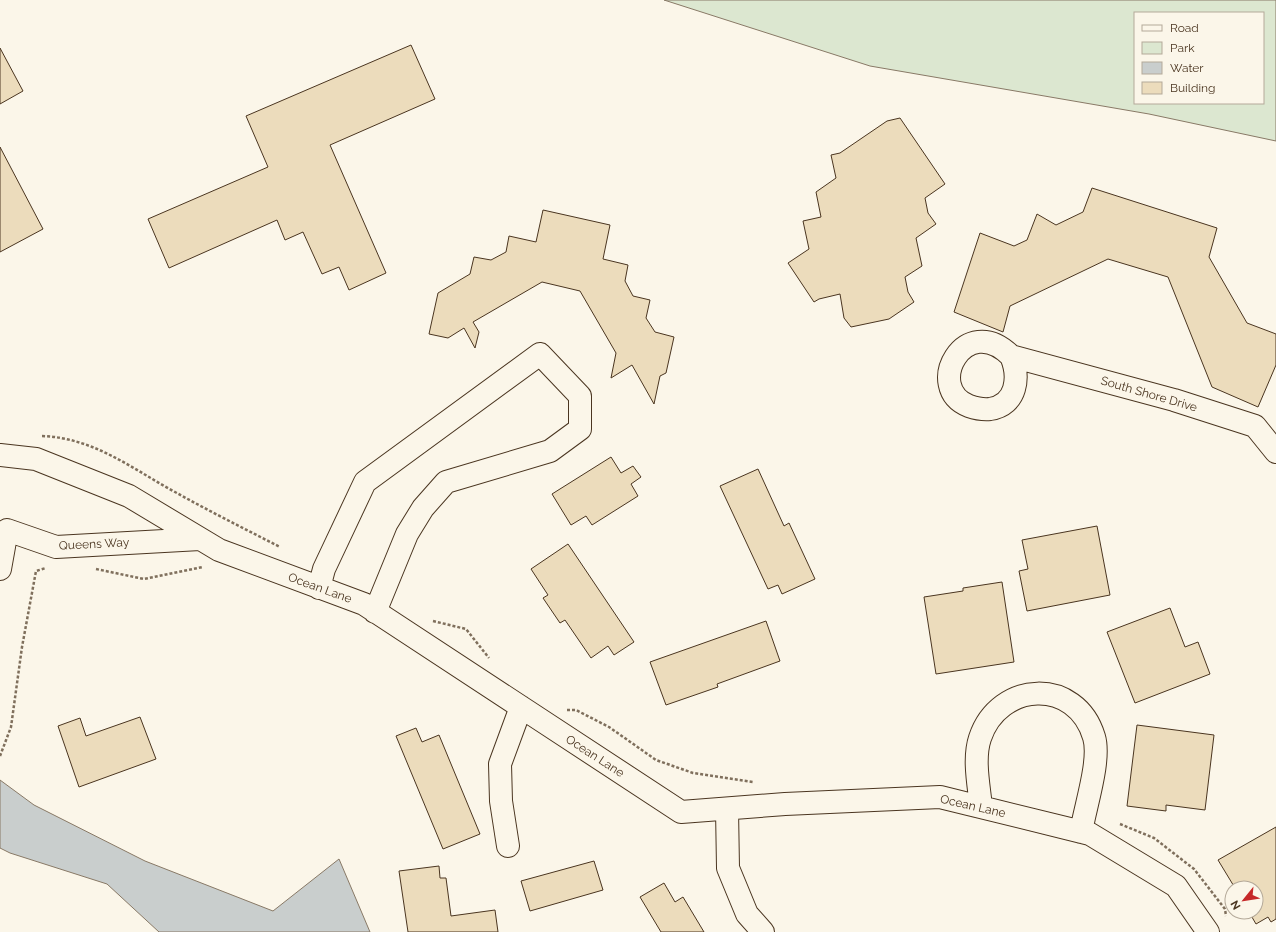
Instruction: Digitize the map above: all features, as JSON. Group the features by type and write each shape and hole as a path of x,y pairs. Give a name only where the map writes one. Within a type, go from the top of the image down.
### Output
{"street":[{"path":"319,588 324,569 365,482 540,354 580,396 580,429 550,451 446,482 423,508 407,534 375,612"},
{"name":"South Shore Drive","path":"1011,356 1174,400 1255,426 1276,452"},
{"name":"Ocean Lane","path":"0,455 36,459 129,496 219,550 364,604 681,812 940,797 1090,834 1176,886 1208,932"},
{"name":"Queens Way","path":"0,569 7,530 56,547 200,539"},
{"path":"980,807 977,764 980,738 990,719 1002,705 1023,695 1043,693 1069,701 1083,716 1094,737 1097,756 1081,832"},
{"path":"508,846 501,801 500,764 522,707"},
{"path":"727,809 728,868 747,914 763,932"}],"path":[{"path":"39,436 62,436 108,452 175,492 286,550"},
{"path":"91,568 144,579 215,565 233,556"},
{"path":"0,756 12,727 22,647 36,571 49,568"},
{"path":"427,619 466,629 494,664"},
{"path":"561,710 576,710 609,726 656,760 693,773 755,782"},
{"path":"1119,823 1154,838 1194,869 1224,908"}],"green space":[{"path":"664,0 1276,0 1276,141 1149,114 870,66"}],"water":[{"path":"0,780 34,805 145,861 273,911 339,859 370,932 159,932 107,884 10,853 0,848"}],"building":[{"path":"411,45 435,99 330,145 386,273 349,290 339,267 322,274 303,232 285,240 277,220 169,268 148,219 268,167 246,116"},
{"path":"0,48 23,91 0,104"},
{"path":"900,118 945,184 925,198 928,213 936,224 916,238 922,266 905,277 908,292 914,302 889,319 851,327 844,318 840,294 819,299 814,302 788,263 809,249 803,221 821,217 816,192 836,178 831,155 840,153 887,121"},
{"path":"0,147 43,229 0,252"},
{"path":"1092,188 1217,228 1209,257 1247,323 1276,334 1276,365 1258,407 1212,387 1168,277 1108,259 1010,306 1003,332 954,312 980,233 1014,246 1027,240 1037,214 1056,225 1083,212"},
{"path":"543,210 610,225 603,259 628,265 625,281 633,296 650,300 646,318 655,332 674,337 666,373 660,376 654,404 632,365 611,378 616,353 580,291 542,282 473,322 479,332 475,348 464,328 448,338 429,334 438,293 470,274 474,257 491,260 506,252 509,236 536,242"},
{"path":"611,457 621,473 633,466 641,477 631,484 638,496 592,525 586,516 571,525 552,494"},
{"path":"758,469 784,526 789,523 815,579 782,594 778,585 768,589 720,486"},
{"path":"1097,526 1110,595 1027,611 1019,571 1028,569 1022,540"},
{"path":"568,544 634,642 614,655 608,646 591,658 565,620 560,623 543,598 548,595 531,569"},
{"path":"1002,582 1014,662 936,674 924,597 963,591 963,588"},
{"path":"1170,608 1185,647 1198,642 1210,674 1135,703 1107,632"},
{"path":"766,621 780,661 717,684 718,687 666,705 650,662"},
{"path":"140,717 156,759 79,787 58,726 80,718 86,736"},
{"path":"1137,725 1214,735 1205,810 1166,805 1166,811 1127,806"},
{"path":"416,728 422,742 439,735 480,834 443,849 396,736"},
{"path":"1276,827 1276,919 1271,922 1268,917 1264,919 1264,880 1230,880 1218,860"},
{"path":"594,861 603,890 530,911 521,881"},
{"path":"439,866 440,878 446,878 451,916 495,910 498,932 408,932 399,871"},
{"path":"664,883 675,902 683,897 704,932 661,932 640,897"},
{"path":"1254,920 1263,920 1256,924"}]}
